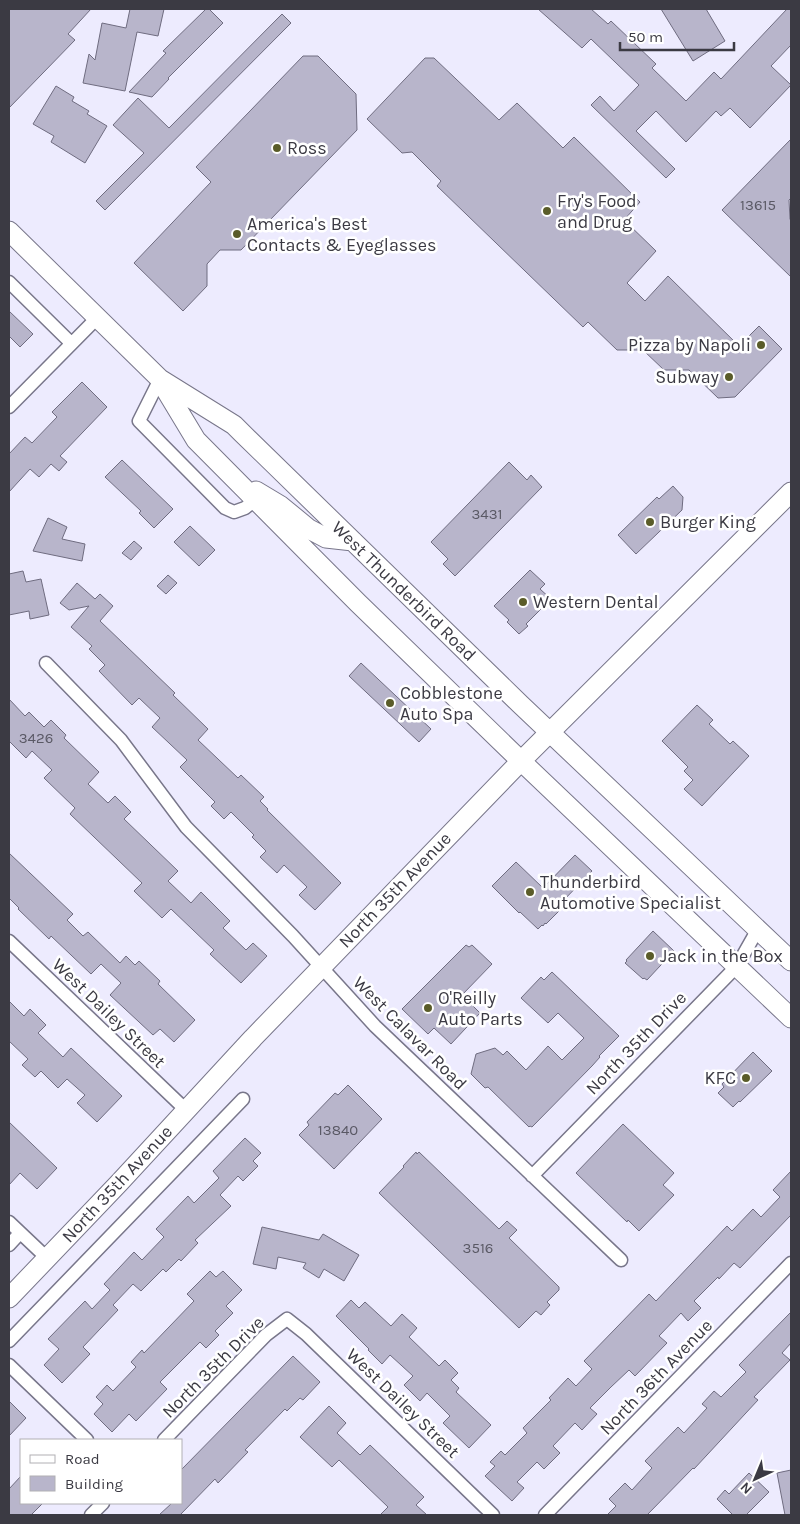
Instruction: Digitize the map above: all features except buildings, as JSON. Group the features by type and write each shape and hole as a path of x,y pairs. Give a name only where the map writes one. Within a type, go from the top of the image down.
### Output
{"main road":[{"name":"West Thunderbird Road","path":"9,231 160,379 234,426 791,961"},
{"name":"West Thunderbird Road","path":"160,379 196,440 255,500 521,761 791,1018"},
{"path":"235,479 281,506 308,529 326,538 353,541"},
{"name":"North 35th Avenue","path":"9,1298 120,1183 186,1110 321,968 550,731 791,492"}],"street":[{"path":"9,282 71,343"},
{"path":"9,407 97,318"},
{"path":"160,379 139,421 225,508 234,512 245,508 255,500"},
{"name":"West Calavar Road","path":"46,663 122,740 186,827 293,936 375,1026 621,1260"},
{"name":"North 35th Drive","path":"532,1176 737,966 758,929"},
{"name":"West Dailey Street","path":"9,941 186,1110"},
{"name":"North 35th Avenue","path":"9,1341 243,1099"},
{"path":"9,1222 47,1258"},
{"path":"9,1244 20,1233"},
{"name":"North 36th Avenue","path":"545,1515 791,1263"},
{"name":"North 35th Drive","path":"165,1439 266,1336 287,1319"},
{"name":"West Dailey Street","path":"287,1319 306,1334 493,1515"},
{"path":"9,1365 86,1439"},
{"path":"91,1515 102,1504"}],"place":[{"name":"Ross","path":"277,148"},
{"name":"Fry's Food and Drug","path":"547,211"},
{"name":"America's Best Contacts & Eyeglasses","path":"237,234"},
{"name":"Pizza by Napoli","path":"761,345"},
{"name":"Subway","path":"729,377"},
{"name":"Burger King","path":"650,522"},
{"name":"Western Dental","path":"523,602"},
{"name":"Cobblestone Auto Spa","path":"390,703"},
{"name":"Thunderbird Automotive Specialist","path":"530,892"},
{"name":"Jack in the Box","path":"650,956"},
{"name":"O'Reilly Auto Parts","path":"428,1008"},
{"name":"KFC","path":"746,1078"}]}
